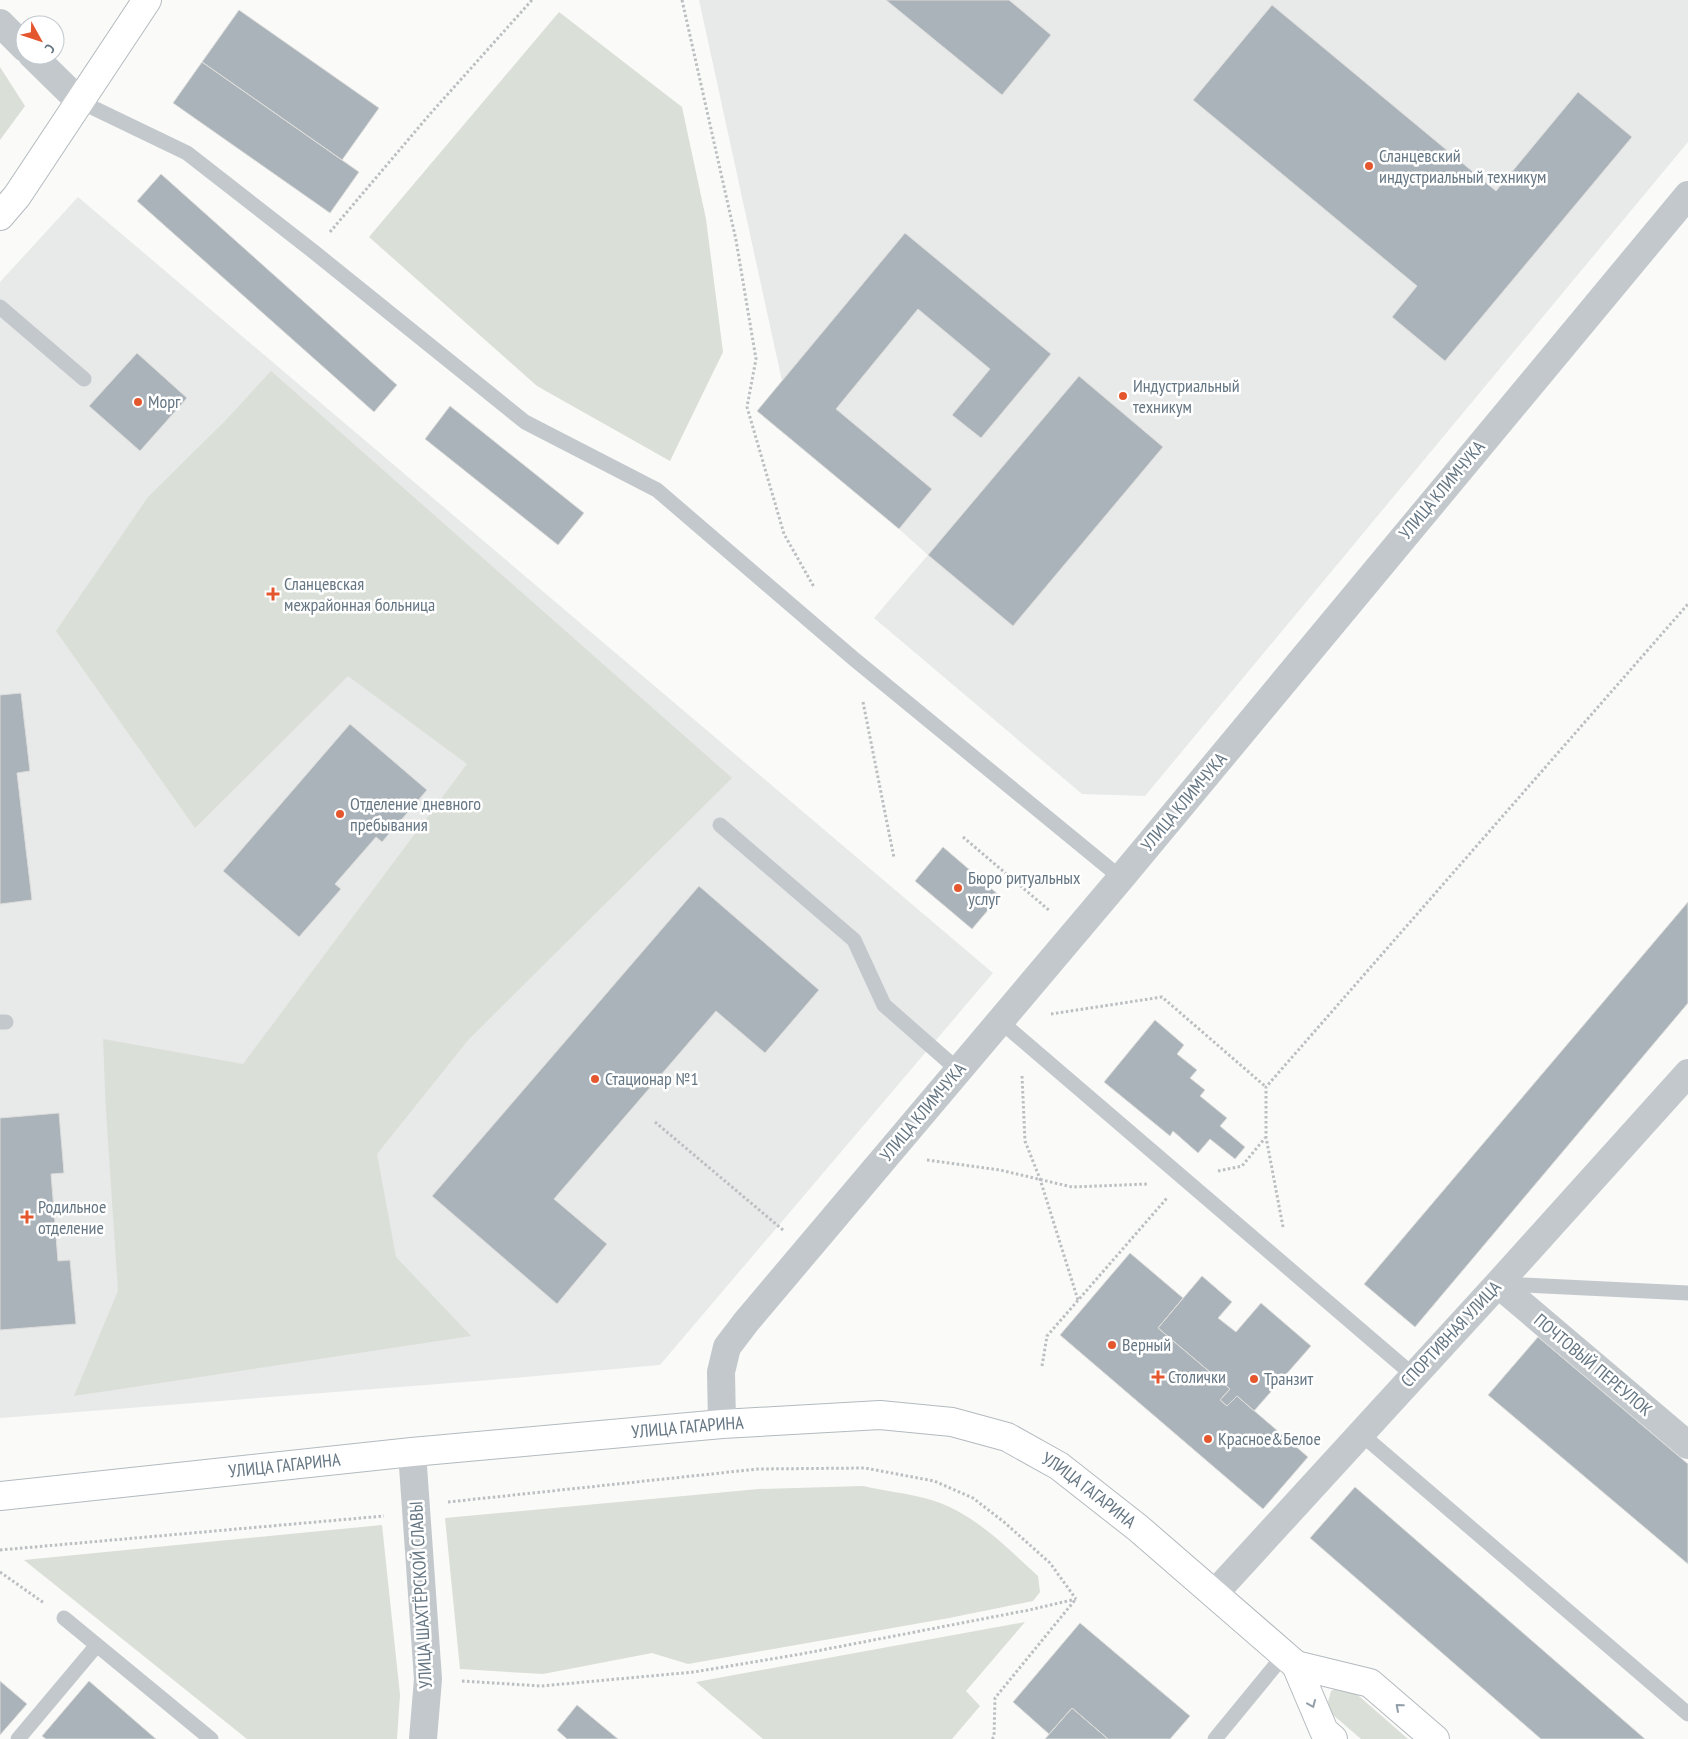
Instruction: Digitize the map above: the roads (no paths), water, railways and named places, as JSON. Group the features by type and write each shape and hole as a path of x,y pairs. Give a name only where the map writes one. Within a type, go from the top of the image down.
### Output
{"main road":[{"path":"0,216 17,196 146,0"},
{"name":"УЛИЦА ГАГАРИНА","path":"0,1496 412,1452 722,1424 880,1415 952,1422 1007,1437 1059,1466 1138,1528 1290,1660"},
{"path":"1290,1660 1324,1731 1333,1739"},
{"path":"1290,1660 1370,1683 1436,1739"}],"street":[{"path":"0,23 15,38"},
{"path":"42,65 79,101"},
{"name":"УЛИЦА КЛИМЧУКА","path":"722,1424 721,1372 727,1347 746,1322 1076,932 1688,195"},
{"name":"СПОРТИВНАЯ УЛИЦА","path":"1214,1594 1688,1073"},
{"name":"ПОЧТОВЫЙ ПЕРЕУЛОК","path":"1498,1284 1688,1445"},
{"name":"УЛИЦА ШАХТЁРСКОЙ СЛАВЫ","path":"412,1452 428,1679 422,1739"}],"lane":[{"path":"79,101 187,153 314,252 525,422 657,490 854,659 1121,878"},
{"path":"0,307 84,379"},
{"path":"720,825 854,940 884,1005 958,1070"},
{"path":"1000,1021 1413,1375"},
{"path":"1498,1284 1688,1293"},
{"path":"1360,1433 1688,1714"},
{"path":"64,1618 211,1739"},
{"path":"18,1739 97,1644"},
{"path":"1215,1739 1290,1660"}],"place":[{"name":"Сланцевский индустриальный техникум","path":"1369,166"},
{"name":"Индустриальный техникум","path":"1123,396"},
{"name":"Морг","path":"138,402"},
{"name":"Сланцевская межрайонная больница","path":"273,594"},
{"name":"Отделение дневного пребывания","path":"340,814"},
{"name":"Бюро ритуальных услуг","path":"958,888"},
{"name":"Стационар №1","path":"595,1079"},
{"name":"Родильное отделение","path":"27,1217"},
{"name":"Верный","path":"1112,1345"},
{"name":"Столички","path":"1158,1377"},
{"name":"Транзит","path":"1254,1379"},
{"name":"Красное&Белое","path":"1208,1439"}]}
